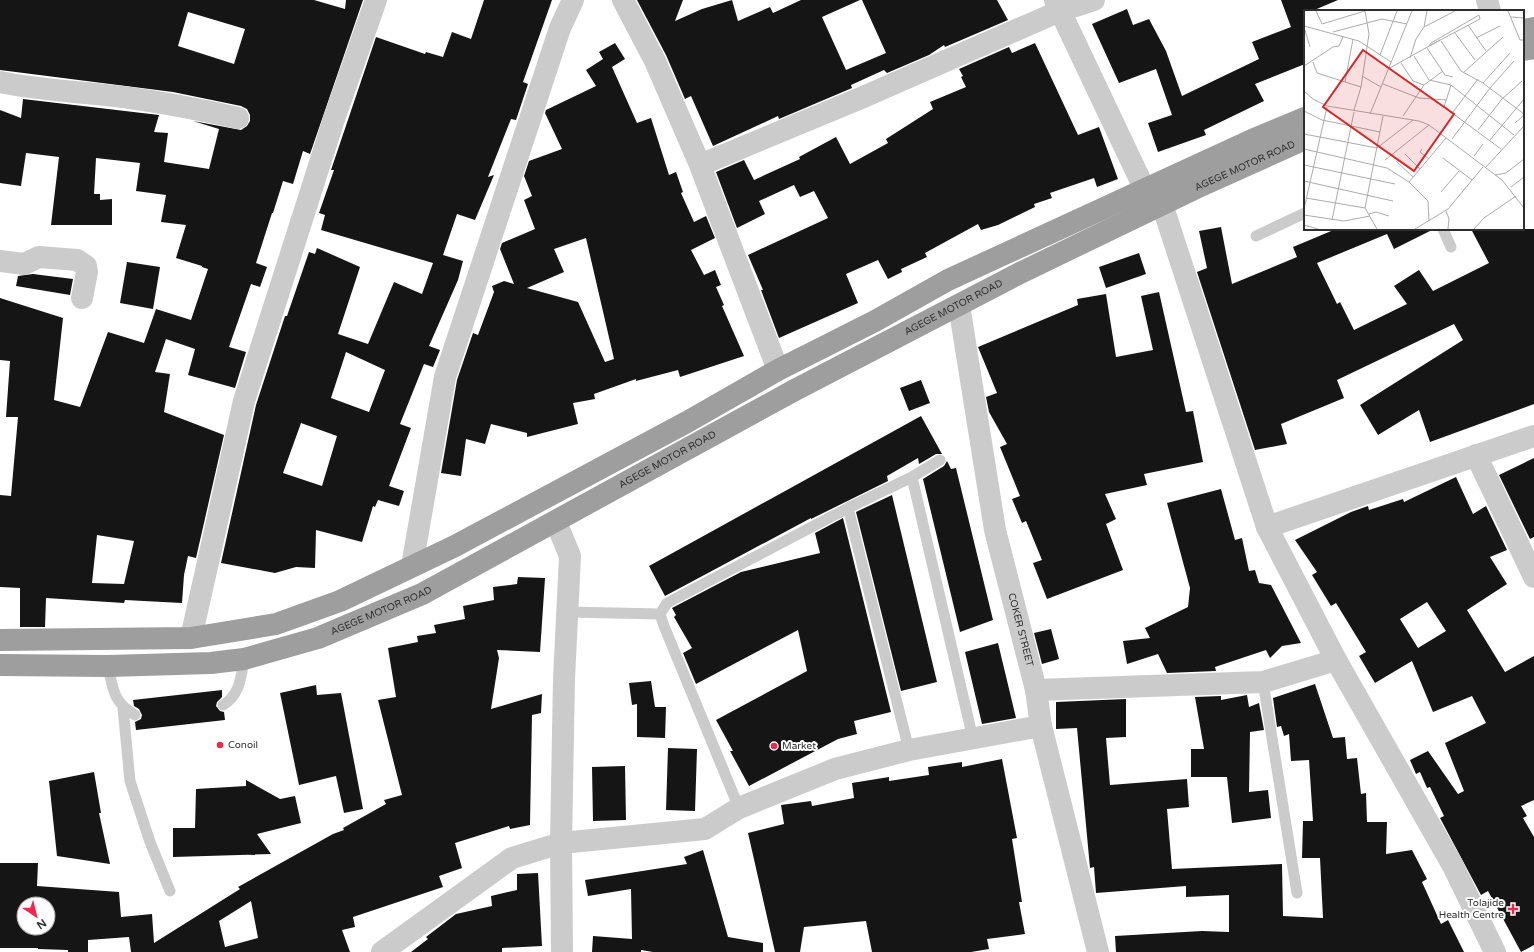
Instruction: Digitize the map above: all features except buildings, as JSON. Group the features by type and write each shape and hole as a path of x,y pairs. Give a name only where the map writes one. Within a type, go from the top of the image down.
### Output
{"highway":[{"path":"1524,30 1534,28"},
{"path":"1524,50 1534,48"},
{"name":"AGEGE MOTOR ROAD","path":"0,640 191,638 276,624 340,601 455,546 673,430 778,370 875,321 948,280 1252,140 1304,118"},
{"name":"AGEGE MOTOR ROAD","path":"0,665 108,666 211,663 244,660 318,638 422,594 793,391 1020,273 1162,204 1304,139"}],"street":[{"path":"191,638 244,401 334,119 376,0"},
{"path":"412,566 445,377 560,28 573,0"},
{"path":"623,0 655,61 700,165 778,370"},
{"path":"700,165 861,98 1057,6 1094,0"},
{"path":"1487,0 1490,10"},
{"path":"1057,6 1145,190"},
{"path":"0,82 31,88 129,98 181,106 238,118"},
{"path":"1162,204 1267,527 1336,660 1453,866 1495,952"},
{"path":"0,261 21,264 38,257 77,260 82,262 87,272 82,298"},
{"name":"COKER STREET","path":"948,280 959,306 995,530 1036,690 1040,726 1094,948"},
{"path":"1267,527 1534,436"},
{"path":"1476,456 1534,577"},
{"path":"556,522 570,556 564,679 561,843 562,952"},
{"path":"1036,690 1263,682 1336,660"},
{"path":"382,952 512,858 561,843 705,829 739,808 835,769 909,750 1040,726"}],"lane":[{"path":"1256,236 1304,214"},
{"path":"1444,230 1452,247"},
{"path":"660,614 667,603 848,508 912,477 940,460"},
{"path":"912,477 973,739"},
{"path":"848,508 909,750"},
{"path":"567,612 660,614"},
{"path":"660,614 739,808"},
{"path":"223,705 229,701 240,685 244,660"},
{"path":"108,666 114,695 123,708 135,715"},
{"path":"1263,682 1297,893"},
{"path":"123,708 130,781 150,842 170,891"}],"place":[{"name":"Conoil","path":"220,745"},
{"name":"Market","path":"774,746"},
{"name":"Tolajide Health Centre","path":"1513,909"}]}
